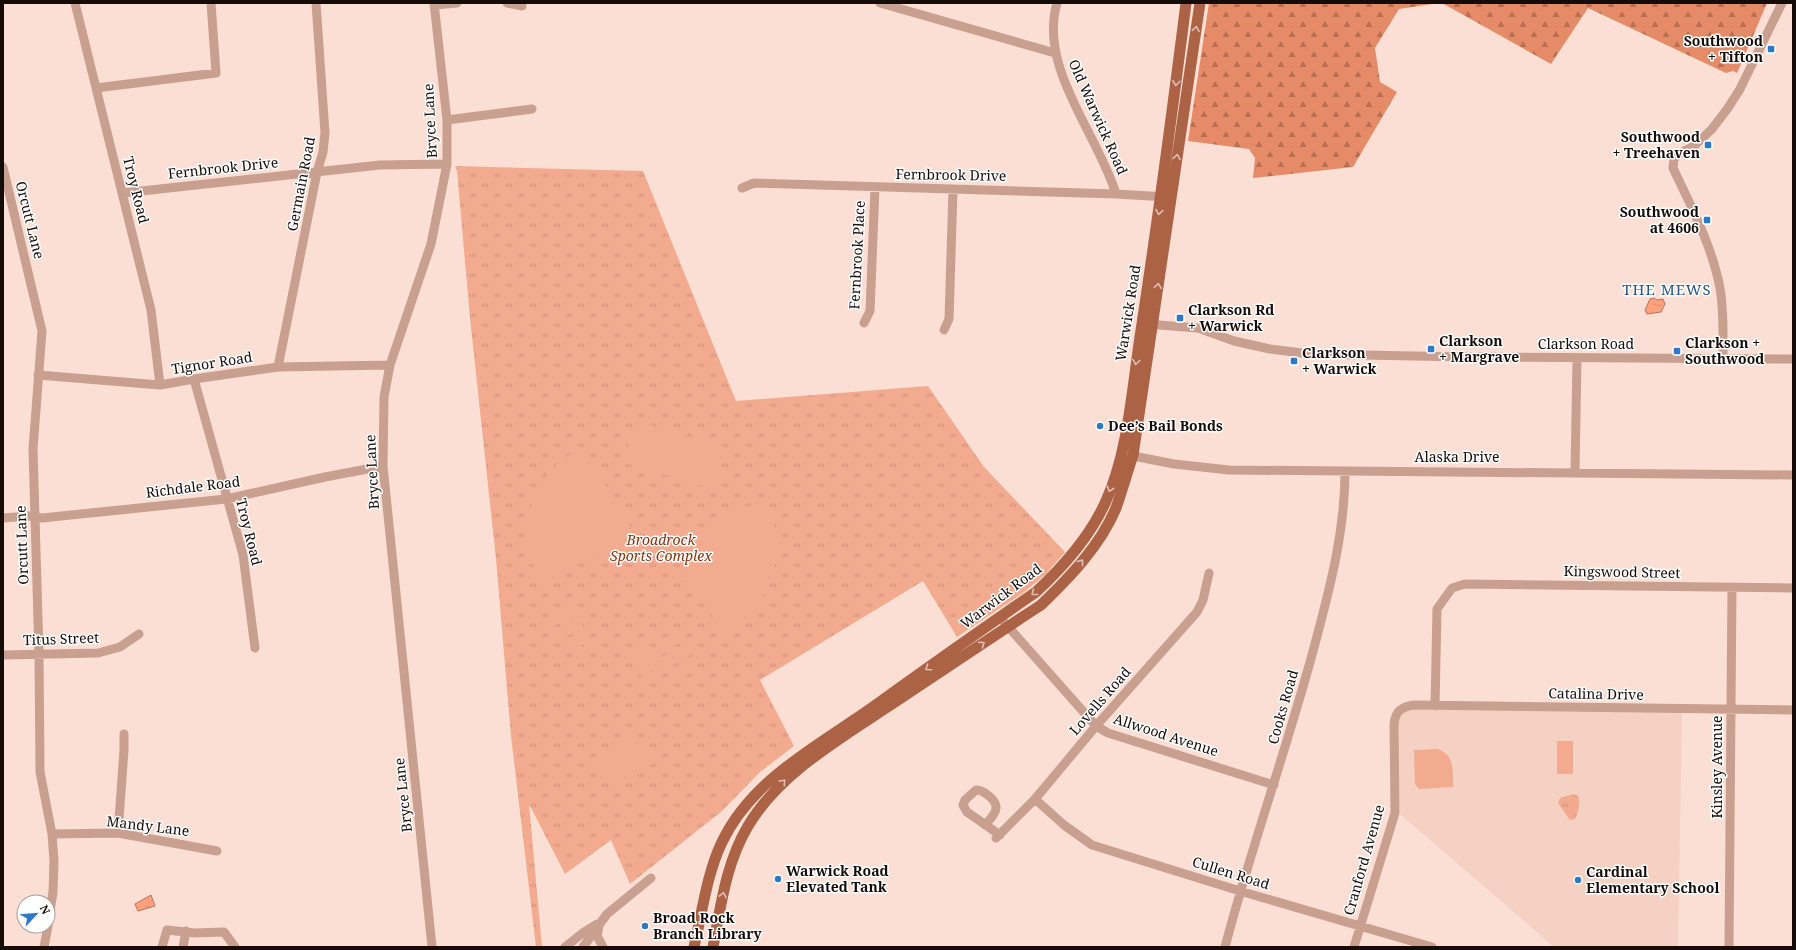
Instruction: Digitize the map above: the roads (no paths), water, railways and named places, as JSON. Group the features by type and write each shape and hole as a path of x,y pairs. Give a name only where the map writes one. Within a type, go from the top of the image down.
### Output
{"main road":[{"name":"Warwick Road","path":"1166,196 1186,3"},
{"name":"Warwick Road","path":"713,947 729,868 739,843 756,814 791,774 857,727 1041,605 1067,581 1100,538 1115,509 1128,455 1166,196 1200,3"},
{"name":"Warwick Road","path":"694,947 711,873 722,841 742,811 762,787 781,770 852,722 1036,592 1060,569 1082,542 1106,501 1128,455"}],"street":[{"name":"Troy Road","path":"76,3 152,310 160,386"},
{"path":"96,88 216,73 211,3"},
{"name":"Germain Road","path":"278,367 317,172 323,152 325,133 316,3"},
{"path":"434,4 457,3"},
{"path":"508,3 522,6"},
{"path":"880,3 1055,53"},
{"name":"Old Warwick Road","path":"1057,3 1054,26 1055,53 1064,79 1078,111 1111,177 1116,194"},
{"path":"1723,358 1723,319 1720,288 1707,243 1674,168 1674,159 1679,154 1694,146 1712,129 1728,108 1740,89 1782,3"},
{"name":"Bryce Lane","path":"432,947 383,466 384,397 390,365 431,244 447,164 447,120 434,4"},
{"path":"447,120 532,109"},
{"name":"Fernbrook Drive","path":"123,193 380,165 447,164"},
{"name":"Orcutt Lane","path":"3,167 42,331 33,449 39,654 40,772 52,834 54,878 52,894"},
{"name":"Fernbrook Drive","path":"742,188 754,184 1166,196"},
{"name":"Fernbrook Place","path":"864,323 870,311 875,188"},
{"path":"944,330 949,319 953,190"},
{"name":"Clarkson Road","path":"1147,324 1198,328 1234,341 1256,346 1310,354 1577,358 1793,359"},
{"path":"1575,472 1577,358"},
{"name":"Tignor Road","path":"38,375 160,386 194,379 278,367 390,365"},
{"name":"Troy Road","path":"194,379 242,555 255,648"},
{"name":"Alaska Drive","path":"1128,455 1174,464 1229,470 1793,475"},
{"name":"Richdale Road","path":"3,518 42,518 226,499 326,476 383,466"},
{"name":"Cooks Road","path":"1225,947 1240,891 1306,680 1333,576 1342,524 1345,494 1345,471"},
{"name":"Lovells Road","path":"985,825 998,836 1035,799 1096,726 1197,612 1202,600 1209,573"},
{"name":"Kingswood Street","path":"1435,706 1437,609 1452,588 1465,584 1793,588"},
{"name":"Kinsley Avenue","path":"1729,947 1732,587"},
{"name":"Allwood Avenue","path":"1000,617 1096,726 1108,733 1274,785"},
{"name":"Titus Street","path":"3,654 98,652 112,650 120,647 139,634"},
{"name":"Catalina Drive","path":"1399,710 1414,705 1793,710"},
{"name":"Cranford Avenue","path":"1354,947 1395,813 1394,724 1396,714 1399,710"},
{"path":"118,833 124,734"},
{"name":"Cullen Road","path":"1035,799 1064,825 1092,845 1240,891 1432,947"},
{"name":"Mandy Lane","path":"52,834 118,833 217,851"},
{"path":"583,947 607,914 651,878"},
{"path":"565,947 600,922"},
{"path":"600,922 597,936 603,947"},
{"path":"162,947 167,930 195,933 224,932 235,947"},
{"path":"183,947 186,931"},
{"name":"Orcutt Lane","path":"44,947 46,934"}],"water":[{"path":"1654,298 1657,300 1663,299 1665,304 1661,312 1647,314 1645,310 1650,299"},
{"path":"151,895 155,906 138,911 135,904"}],"place":[{"name":"Southwood + Tifton","path":"1771,49"},
{"name":"Southwood + Treehaven","path":"1708,145"},
{"name":"Southwood at 4606","path":"1707,220"},
{"name":"Clarkson Rd + Warwick","path":"1180,318"},
{"name":"Clarkson + Margrave","path":"1431,349"},
{"name":"Clarkson + Southwood","path":"1677,351"},
{"name":"Clarkson + Warwick","path":"1294,361"},
{"name":"Dee’s Bail Bonds","path":"1100,426"},
{"name":"Warwick Road Elevated Tank","path":"778,879"},
{"name":"Cardinal Elementary School","path":"1578,880"},
{"name":"Broad Rock Branch Library","path":"645,926"}],"district":[{"name":"THE MEWS","path":"1667,290"}],"park label":[{"name":"Broadrock Sports Complex","path":"661,548"}]}
